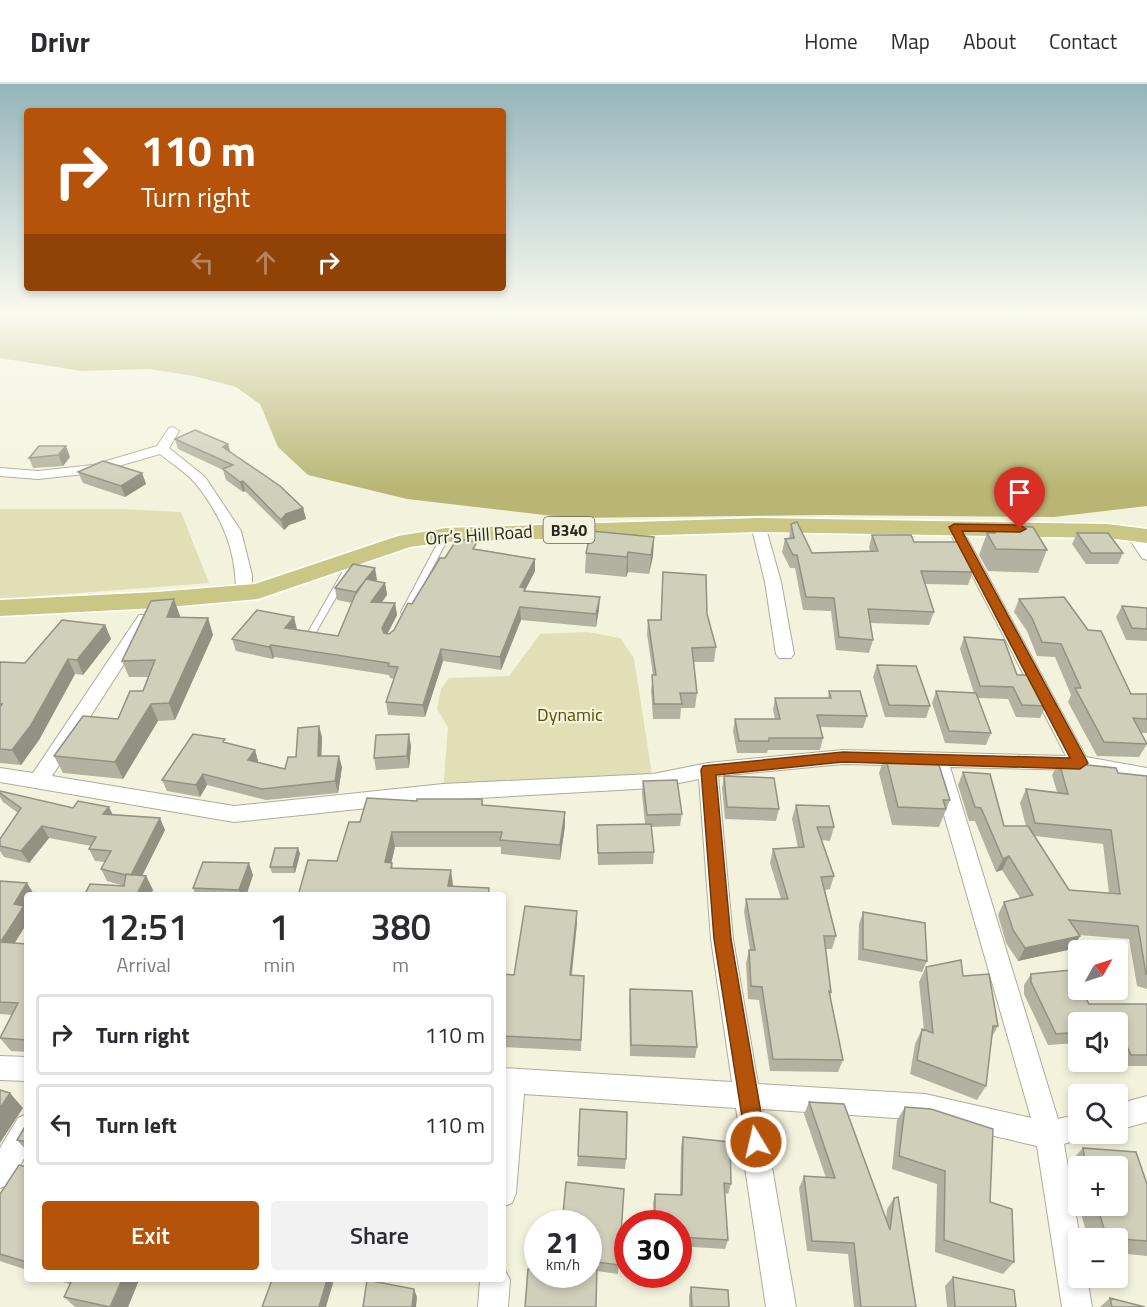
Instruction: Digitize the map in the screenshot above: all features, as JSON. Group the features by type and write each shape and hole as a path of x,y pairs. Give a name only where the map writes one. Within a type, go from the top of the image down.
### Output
{"main road":[{"name":"Orr’s Hill Road","path":"0,608 157,600 258,591 405,541 446,535 758,525 1108,531 1140,535"}],"street":[{"path":"0,472 38,475 94,469 162,449 173,431"},
{"path":"162,449 200,480 234,531 244,575 244,592"},
{"path":"758,525 773,582 785,654"},
{"path":"954,527 1080,763"},
{"path":"1140,535 1147,555"},
{"path":"38,782 157,600"},
{"path":"0,775 234,814 443,792 654,781 708,770 843,757 1080,763 1147,775"},
{"path":"938,759 1049,1135 1077,1307"},
{"path":"708,770 722,939 749,1094 781,1307"},
{"path":"0,1068 24,1069"},
{"path":"506,1103 507,1080 925,1107 1049,1135 1068,1130"},
{"path":"1128,1114 1147,1109"},
{"path":"0,1174 24,1132"},
{"path":"493,1307 495,1282"}],"lane":[{"path":"401,620 446,535"},
{"path":"311,634 355,557"}],"green space":[{"path":"0,509 123,509 181,512 209,583 0,599"},
{"name":"Dynamic","path":"587,632 620,638 634,658 653,781 443,792 448,727 437,709 441,689 449,678 509,676 540,634"}],"shaded area":[{"path":"175,373 1147,373 1147,506 1054,517 826,515 570,518 407,499 308,475 278,447 260,404 236,387"}],"building":[{"path":"195,430 228,444 223,447 280,486 303,508 286,514 281,520 243,481 240,482 223,469 233,465 175,439"},
{"path":"39,446 66,446 58,455 29,458"},
{"path":"103,461 142,473 121,486 78,472"},
{"path":"797,522 812,553 878,551 872,535 911,535 914,542 963,542 972,558 966,558 973,572 921,571 934,612 868,609 873,640 839,637 834,598 806,597 797,555 793,555 785,539 794,538 791,524"},
{"path":"992,526 1033,527 1047,550 996,549 987,533 995,533"},
{"path":"591,531 654,537 651,555 628,552 627,557 586,553"},
{"path":"1077,533 1108,533 1123,553 1091,553"},
{"path":"457,539 477,542 473,549 535,559 520,587 525,588 524,591 600,597 596,614 520,607 500,657 441,649 423,705 386,702 398,667 388,666 389,663 271,645 269,647 232,639 257,610 294,617 285,628 338,636 355,595 366,579 385,583 371,602 395,603 382,628 384,633 389,634 394,630 408,603 412,604 440,558 445,558"},
{"path":"353,564 375,568 356,592 335,588"},
{"path":"663,572 706,575 707,614 716,647 692,648 697,693 680,693 682,704 654,704 652,675 656,675 648,620 661,620"},
{"path":"1064,597 1088,630 1101,631 1131,694 1147,694 1147,719 1133,718 1147,744 1104,742 1075,688 1081,688 1061,644 1042,642 1032,618 1019,599"},
{"path":"174,599 167,617 208,618 169,703 151,704 115,762 54,756 83,716 118,719 130,691 143,691 155,660 122,661 151,601"},
{"path":"1122,606 1147,608 1147,629 1132,628"},
{"path":"62,620 105,625 77,660 68,659 31,725 12,750 0,749 0,707 2,704 0,704 0,662 25,663"},
{"path":"964,637 1004,640 1017,675 1032,675 1046,706 1022,705 1013,687 980,686"},
{"path":"877,665 916,666 930,706 889,705"},
{"path":"829,691 860,691 867,716 817,715 823,738 769,738 769,741 739,741 735,719 780,719 775,698 831,698"},
{"path":"936,691 976,693 991,733 949,731"},
{"path":"319,726 318,756 339,756 335,781 262,789 203,774 196,785 162,780 193,734 225,739 223,742 255,750 248,760 285,769 288,757 296,757 298,728"},
{"path":"409,734 407,756 374,758 376,735"},
{"path":"885,755 930,757 933,764 939,765 950,800 943,800 946,809 898,807"},
{"path":"1059,762 1116,768 1118,773 1147,776 1147,974 1138,926 1069,920 1080,936 1025,948 1013,930 1004,902 1033,895 1009,856 1003,859 981,808 975,807 963,772 990,774 1004,826 1028,826 1069,890 1120,894 1111,830 1035,823 1026,789 1068,794"},
{"path":"724,776 774,778 779,809 727,807"},
{"path":"677,780 682,814 647,815 643,781"},
{"path":"0,791 73,808 78,801 109,807 103,814 160,818 131,875 126,875 101,869 111,851 89,849 96,837 42,826 21,851 0,846 0,839 21,808"},
{"path":"367,798 417,801 417,799 482,799 482,805 565,812 560,845 500,840 502,832 392,832 385,862 392,863 391,868 451,870 448,886 489,888 488,892 299,892 308,860 337,861 349,822 360,822"},
{"path":"796,805 829,806 834,827 817,827 834,876 821,877 836,936 824,936 831,992 829,991 843,1060 773,1059 762,987 751,986 749,950 755,950 746,899 788,899 773,849 804,847"},
{"path":"651,824 654,852 598,853 597,825"},
{"path":"275,848 298,848 293,867 270,867"},
{"path":"203,862 249,863 239,890 193,888"},
{"path":"126,874 146,876 138,892 86,892 90,884 124,886"},
{"path":"0,881 27,883 14,904 24,906 2,940 0,940"},
{"path":"525,906 577,911 570,975 584,976 581,1040 506,1036 506,974 514,975"},
{"path":"863,912 925,923 927,961 863,949"},
{"path":"0,942 24,944 24,1040 0,1038 18,1003 0,1002"},
{"path":"961,960 963,976 989,974 998,1026 993,1026 986,1086 917,1060 922,1029 933,1033 926,967"},
{"path":"1068,970 1068,1000 1087,1000 1089,1004 1147,1004 1147,1055 1131,1055 1128,1048 1128,1012 1068,1012 1068,1033 1056,1034 1031,982 1031,974"},
{"path":"630,989 692,991 697,1047 631,1045"},
{"path":"0,1090 10,1093 0,1108"},
{"path":"809,1102 844,1104 890,1230 894,1198 898,1197 916,1307 861,1307 854,1243 812,1241 804,1176 835,1178"},
{"path":"905,1107 931,1109 993,1129 990,1202 1012,1209 1014,1262 944,1240 945,1171 899,1156"},
{"path":"580,1109 627,1112 626,1159 578,1156"},
{"path":"24,1128 24,1141 17,1140"},
{"path":"683,1137 730,1142 731,1184 724,1183 728,1240 692,1238 692,1210 655,1210 655,1194 682,1195"},
{"path":"1083,1148 1136,1152 1147,1184 1147,1241 1128,1240 1128,1228 1104,1228 1100,1216 1128,1216 1128,1156 1084,1156"},
{"path":"19,1165 24,1166 24,1261 0,1254 0,1194"},
{"path":"566,1182 624,1189 623,1210 614,1210 614,1264 602,1263 602,1210 563,1210"},
{"path":"953,1277 1014,1290 1016,1307 955,1307"},
{"path":"71,1282 121,1282 110,1307 64,1297"},
{"path":"271,1282 326,1282 319,1307 262,1307"},
{"path":"367,1282 414,1289 412,1307 363,1307"},
{"path":"692,1287 728,1290 729,1307 692,1307"},
{"path":"526,1288 596,1288 596,1307 525,1307"},
{"path":"1110,1298 1145,1307 1112,1307"}],"route":[{"path":"756,1142 722,939 708,770 843,757 1080,763 954,527 1020,529"}]}
